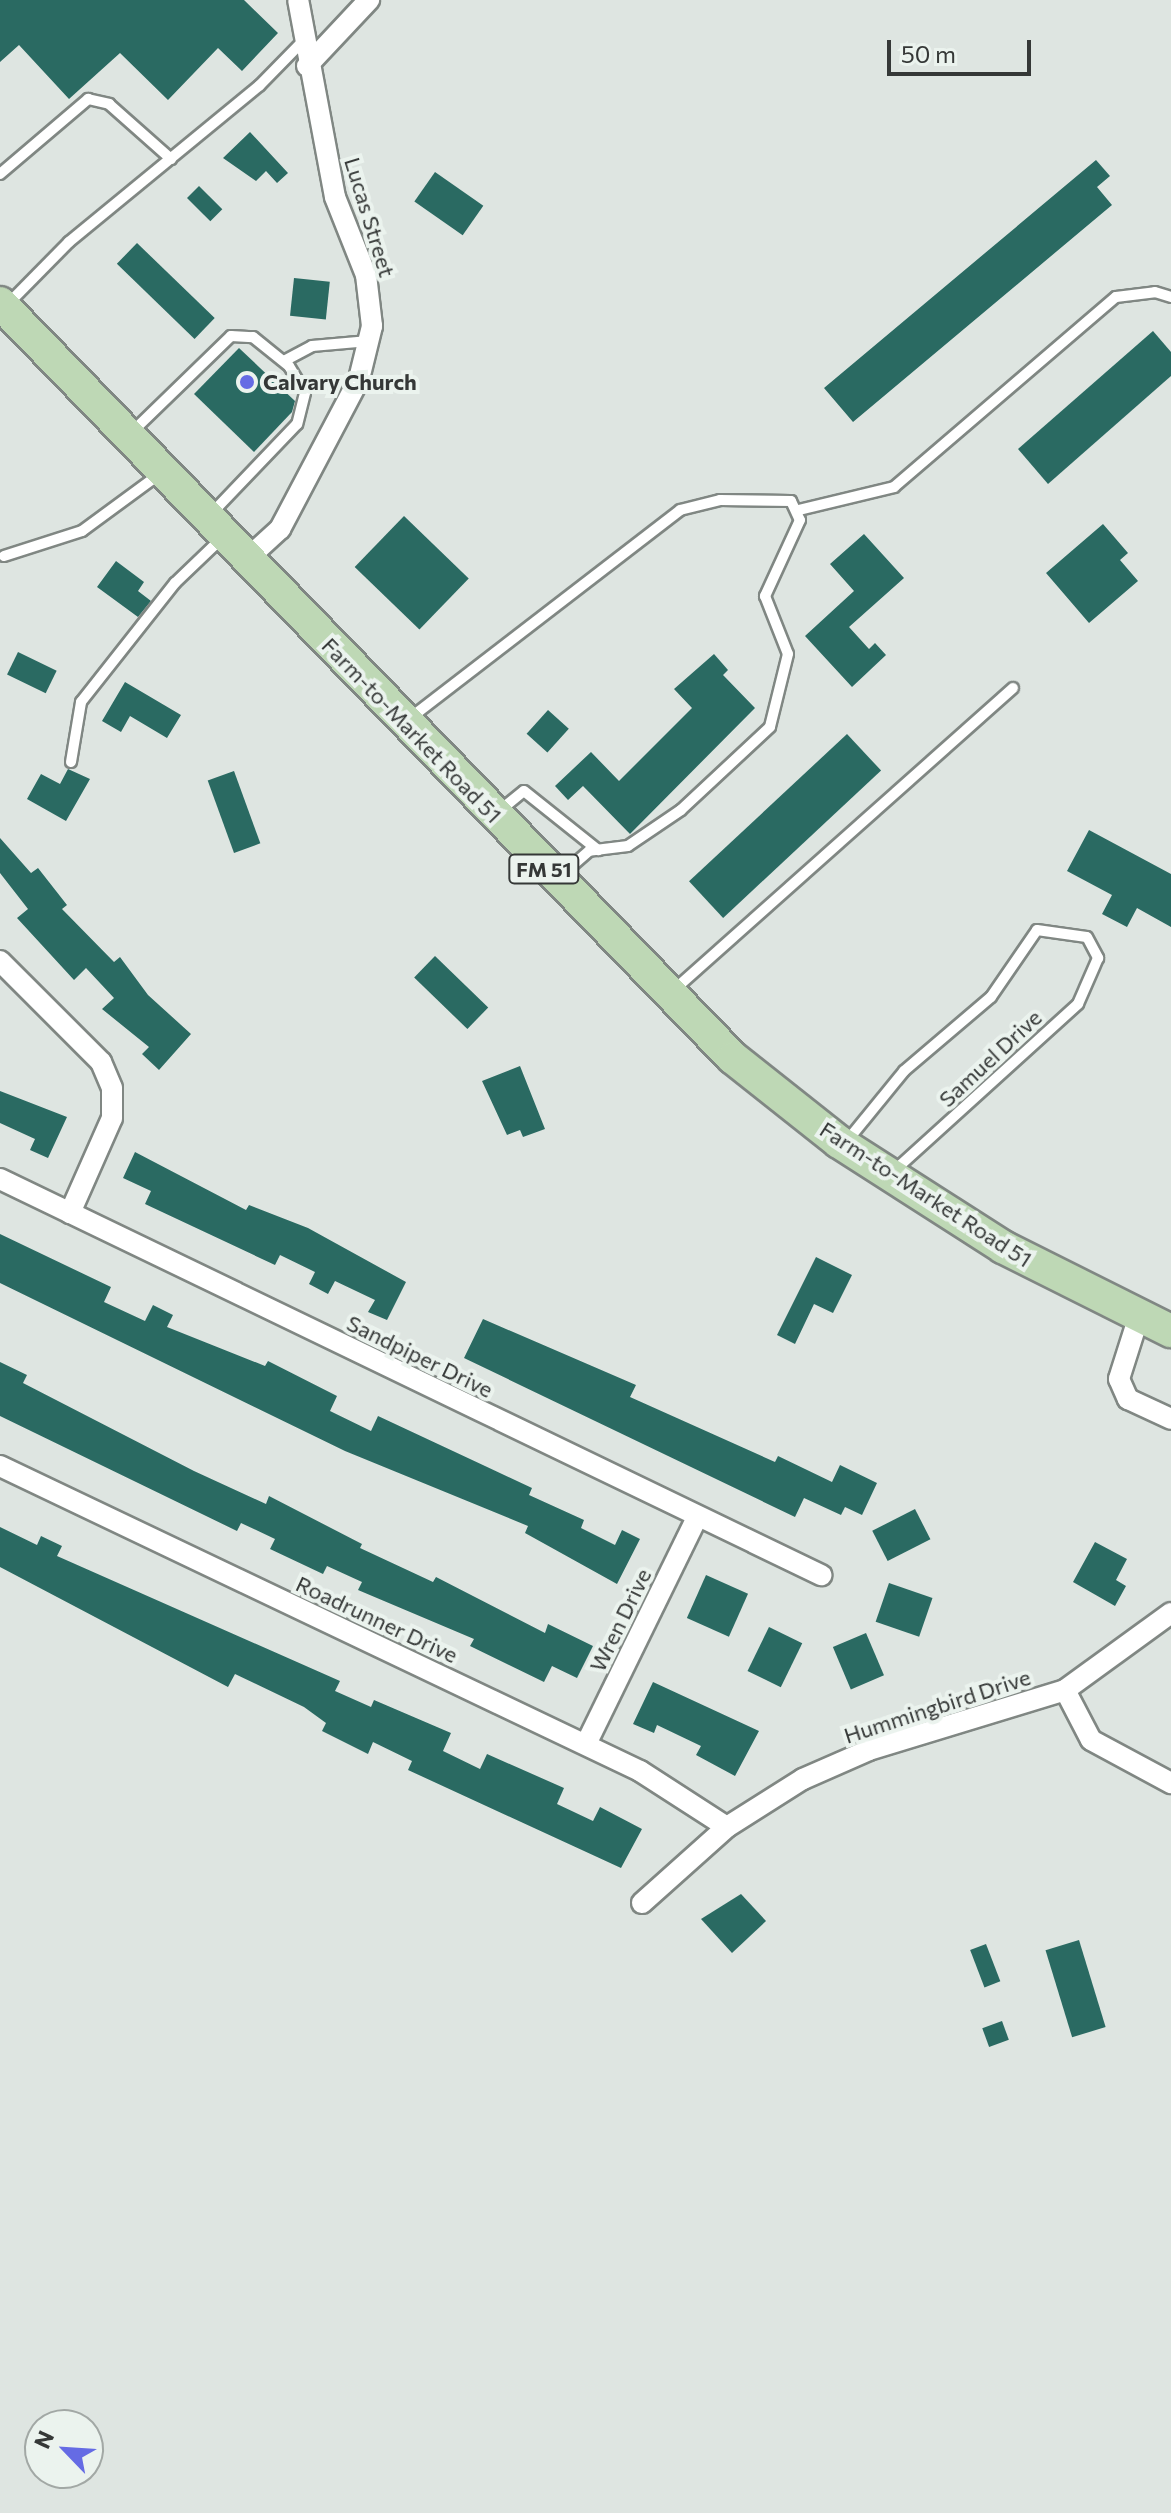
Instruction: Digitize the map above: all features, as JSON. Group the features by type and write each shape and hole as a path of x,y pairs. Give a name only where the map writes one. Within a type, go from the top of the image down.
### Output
{"main road":[{"name":"Farm-to-Market Road 51","path":"1,308 667,996 733,1058 843,1145 1003,1247 1138,1319 1171,1331"}],"street":[{"name":"Lucas Street","path":"247,559 280,529 359,379 369,341 366,275 335,197 307,66 298,0"},
{"path":"307,66 369,0"},
{"path":"0,961 101,1062 112,1088 112,1118 70,1213"},
{"name":"Sandpiper Drive","path":"0,1179 821,1575"},
{"path":"1138,1319 1119,1379 1128,1399 1171,1419"},
{"name":"Roadrunner Drive","path":"0,1466 586,1744 727,1827"},
{"name":"Wren Drive","path":"586,1744 697,1517"},
{"name":"Hummingbird Drive","path":"642,1903 727,1827 803,1779 869,1750 1065,1690 1171,1613"},
{"path":"1065,1690 1091,1740 1171,1783"}],"lane":[{"path":"1,308 69,242 171,159 304,40"},
{"path":"0,174 88,99 109,104 171,159"},
{"path":"404,723 680,510 777,497 799,510 894,487 1116,297 1155,292 1171,297"},
{"path":"71,762 81,702 175,583 305,409 305,393 284,361 253,337 231,336 128,436"},
{"path":"284,361 312,346 369,341"},
{"path":"4,556 82,531 162,471"},
{"path":"555,880 598,850 628,846 681,810 770,727 788,654 765,596 799,510"},
{"path":"667,996 1013,688"},
{"path":"494,816 524,791 598,850"},
{"name":"Samuel Drive","path":"843,1145 904,1071 991,997 1037,930 1087,937 1098,958 1078,1004 890,1175"}],"building":[{"path":"0,0 244,0 278,33 242,71 218,48 168,100 120,53 69,99 19,45 0,62"},
{"path":"250,132 288,173 277,183 266,171 256,181 223,158"},
{"path":"1096,160 1110,176 1097,187 1112,205 853,422 824,388"},
{"path":"435,172 483,206 463,235 414,201"},
{"path":"199,186 222,209 210,221 187,198"},
{"path":"137,243 215,318 195,339 117,264"},
{"path":"294,278 330,282 326,320 290,316"},
{"path":"1153,331 1171,352 1171,376 1048,484 1018,449"},
{"path":"239,348 295,401 292,412 254,452 194,394"},
{"path":"404,516 469,579 419,630 355,567"},
{"path":"1103,524 1128,553 1120,560 1138,581 1089,623 1046,573"},
{"path":"864,534 904,578 849,627 869,649 875,643 886,655 852,687 805,636 854,591 830,564"},
{"path":"116,561 144,582 138,591 151,601 138,617 97,587"},
{"path":"18,652 57,671 46,693 7,674"},
{"path":"714,654 728,670 723,675 755,708 630,834 583,786 568,800 555,786 591,752 619,781 692,708 674,689"},
{"path":"125,682 181,715 167,738 130,716 121,732 102,721"},
{"path":"548,710 569,729 547,753 527,734"},
{"path":"847,734 881,771 723,918 689,881"},
{"path":"68,769 90,779 66,821 27,799 41,774 60,784"},
{"path":"234,771 260,843 234,853 208,781"},
{"path":"1089,830 1171,874 1171,927 1137,908 1127,927 1102,914 1112,895 1067,871"},
{"path":"0,838 31,873 38,868 67,905 62,909 114,962 120,957 148,995 191,1034 159,1070 142,1054 149,1047 102,1009 114,998 86,968 74,980 17,918 28,909 0,873"},
{"path":"435,956 488,1007 467,1029 414,978"},
{"path":"520,1066 545,1129 523,1137 520,1130 507,1135 482,1081"},
{"path":"0,1091 67,1117 48,1158 30,1150 35,1139 0,1123"},
{"path":"135,1152 246,1210 249,1205 308,1228 406,1282 387,1320 368,1312 375,1300 335,1281 328,1294 309,1284 315,1272 280,1255 275,1265 145,1204 151,1191 123,1178"},
{"path":"0,1234 111,1287 104,1302 145,1321 153,1305 173,1315 167,1327 265,1366 268,1361 337,1396 330,1411 371,1431 378,1416 532,1488 529,1495 584,1520 581,1528 615,1545 622,1530 640,1539 617,1584 525,1533 528,1526 345,1451 0,1283"},
{"path":"816,1257 852,1275 833,1313 814,1304 795,1344 777,1335"},
{"path":"483,1319 636,1385 630,1397 775,1462 778,1456 832,1482 840,1465 877,1483 862,1515 845,1507 841,1515 804,1498 795,1517 464,1358"},
{"path":"0,1362 27,1375 23,1383 194,1471 266,1504 269,1496 362,1544 360,1548 433,1582 436,1577 545,1633 548,1624 593,1646 577,1678 552,1666 544,1682 470,1646 474,1639 358,1590 362,1582 327,1566 323,1574 270,1549 275,1539 241,1523 237,1531 0,1416"},
{"path":"915,1509 930,1539 888,1561 872,1531"},
{"path":"0,1527 37,1545 41,1536 62,1546 57,1556 340,1681 335,1691 371,1707 374,1700 451,1733 443,1751 480,1769 487,1754 564,1788 557,1804 593,1821 600,1807 642,1829 621,1868 408,1770 412,1761 373,1742 368,1754 322,1731 326,1723 304,1707 235,1674 228,1687 0,1567"},
{"path":"1095,1542 1127,1559 1116,1580 1126,1586 1115,1606 1073,1582"},
{"path":"706,1575 748,1594 729,1637 687,1618"},
{"path":"889,1583 932,1598 919,1637 876,1622"},
{"path":"769,1627 802,1643 781,1687 748,1671"},
{"path":"866,1633 884,1675 851,1689 833,1647"},
{"path":"653,1682 759,1731 735,1776 696,1755 701,1746 657,1725 654,1733 633,1724"},
{"path":"741,1894 766,1921 732,1953 701,1919"},
{"path":"1079,1940 1106,2027 1072,2037 1046,1950"},
{"path":"986,1944 1000,1981 984,1987 970,1950"},
{"path":"1002,2021 1009,2040 989,2047 982,2028"}],"place":[{"name":"Calvary Church","path":"247,382"}]}
